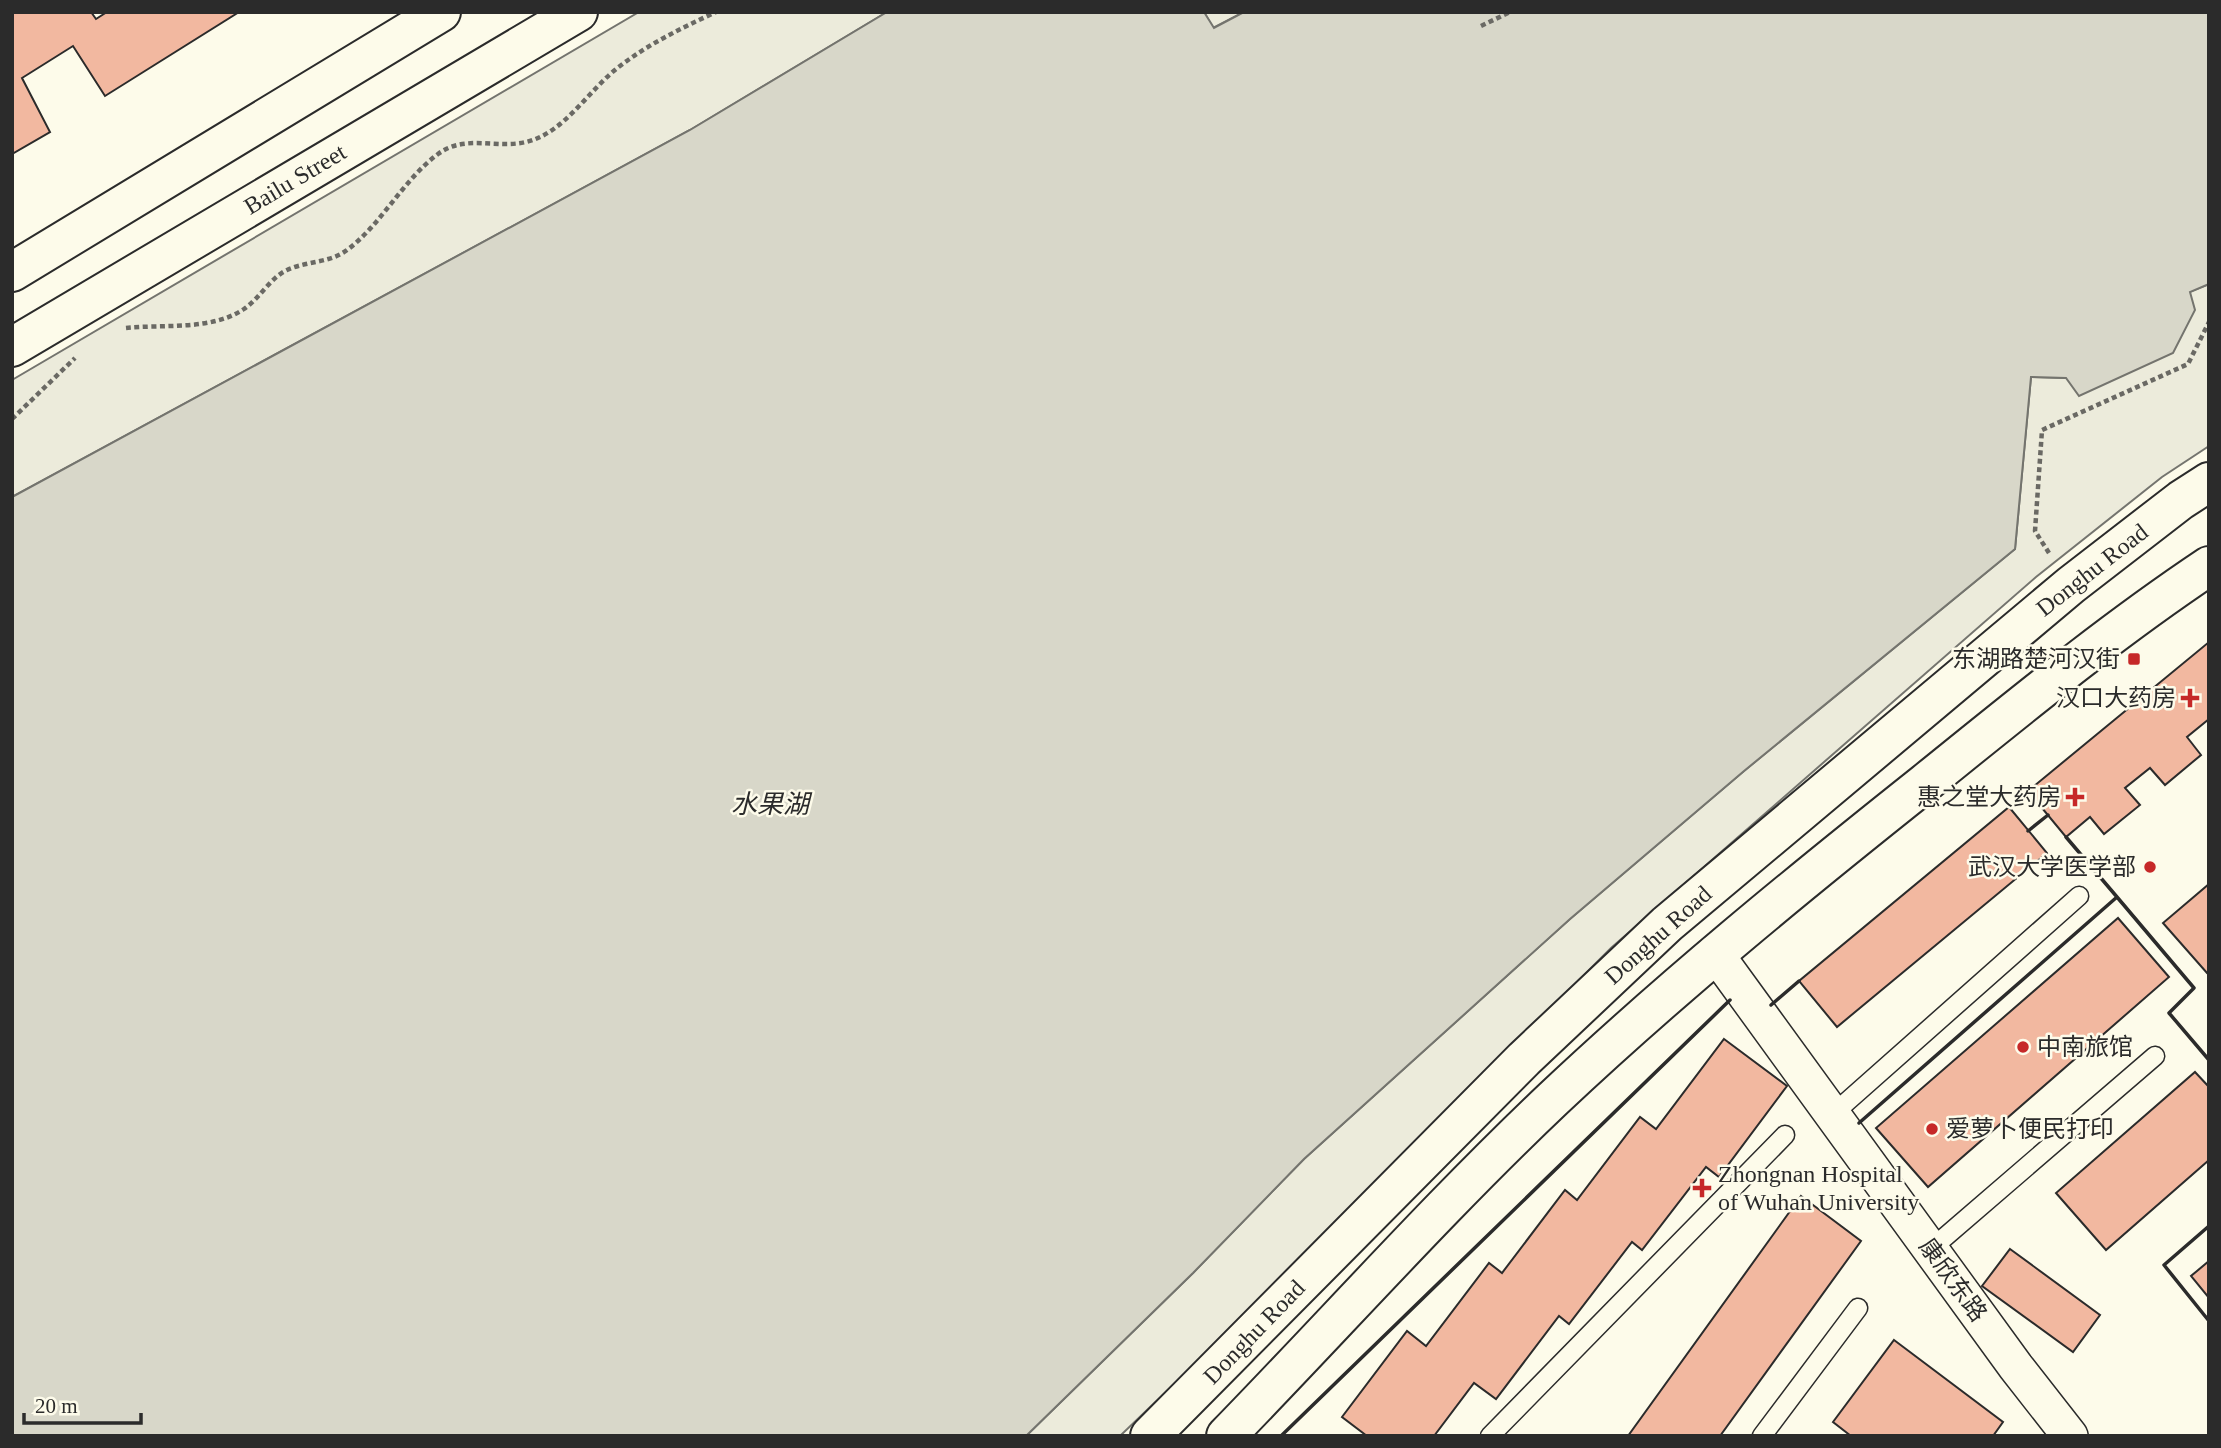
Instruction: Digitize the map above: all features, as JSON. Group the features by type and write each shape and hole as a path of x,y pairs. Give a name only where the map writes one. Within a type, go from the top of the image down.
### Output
{"main road":[{"path":"12,272 441,12"},
{"name":"Bailu Street","path":"12,347 578,12"},
{"name":"Donghu Road","path":"1150,1436 1524,1059 1667,924 2071,585 2181,500 2209,482"},
{"path":"1226,1436 1552,1100 1715,953 2086,654 2209,566"}],"street":[{"name":"康欣东路","path":"1715,953 2016,1367 2070,1436"}],"lane":[{"path":"1833,1114 2079,896"},
{"path":"1931,1249 2155,1056"},
{"path":"1490,1436 1785,1135"},
{"path":"1762,1436 1858,1308"}],"path":[{"path":"118,329 202,324 226,319 245,309 286,270 335,257 348,250 419,171 439,153 459,144 526,142 542,135 555,127 616,69 644,48 716,12"},
{"path":"1481,26 1510,12"},
{"path":"2071,585 2035,531 2042,430 2188,364 2209,322"},
{"path":"12,419 80,354"}],"shaded area":[{"path":"639,12 887,12 690,130 12,497 12,380"},
{"path":"1204,12 1244,12 1213,28"},
{"path":"2209,284 2209,446 2162,477 2036,577 1611,948 1120,1436 1026,1436 1193,1273 1304,1159 1570,919 1744,771 2015,549 2031,377 2066,378 2189,292"}],"water":[{"name":"水果湖","path":"887,12 1204,12 1214,28 1244,12 2209,12 2209,284 2190,292 2195,310 2173,353 2079,396 2066,378 2031,377 2015,549 1744,771 1570,919 1304,1159 1193,1273 1026,1436 12,1436 12,497 690,130"}],"building":[{"path":"12,12 91,12 96,19 107,12 239,12 105,96 73,46 22,78 50,132 12,154"},
{"path":"2209,642 2209,719 2187,737 2201,755 2165,785 2150,768 2125,788 2140,805 2104,834 2090,817 2066,837 2028,791"},
{"path":"2009,807 2047,853 1837,1027 1799,981"},
{"path":"2209,884 2209,972 2207,973 2163,923"},
{"path":"2118,918 2169,977 1928,1187 1876,1128"},
{"path":"1724,1039 1787,1086 1719,1177 1706,1167 1642,1250 1632,1242 1569,1324 1559,1316 1496,1399 1474,1383 1434,1436 1367,1436 1342,1417 1407,1331 1426,1346 1489,1263 1502,1273 1565,1190 1577,1200 1640,1117 1656,1129"},
{"path":"2195,1072 2209,1087 2209,1160 2106,1250 2056,1193"},
{"path":"1801,1196 1861,1241 1720,1436 1628,1436"},
{"path":"2010,1249 2100,1315 2073,1352 1982,1286"},
{"path":"2209,1261 2209,1298 2191,1276"},
{"path":"1894,1340 2003,1422 1993,1436 1851,1436 1833,1422"}],"wall":[{"path":"2028,831 2048,815"},
{"path":"1859,1123 2117,897 2066,837"},
{"path":"2117,897 2194,988 2169,1013 2209,1060"},
{"path":"1771,1005 1799,981"},
{"path":"1281,1436 1730,1000"},
{"path":"2209,1226 2164,1265 2209,1321"}],"place":[{"name":"东湖路楚河汉街","path":"2134,659"},
{"name":"汉口大药房","path":"2190,698"},
{"name":"惠之堂大药房","path":"2075,797"},
{"name":"武汉大学医学部","path":"2150,867"},
{"name":"中南旅馆","path":"2023,1047"},
{"name":"爱萝卜便民打印","path":"1932,1129"},
{"name":"Zhongnan Hospital of Wuhan University","path":"1702,1188"}]}
